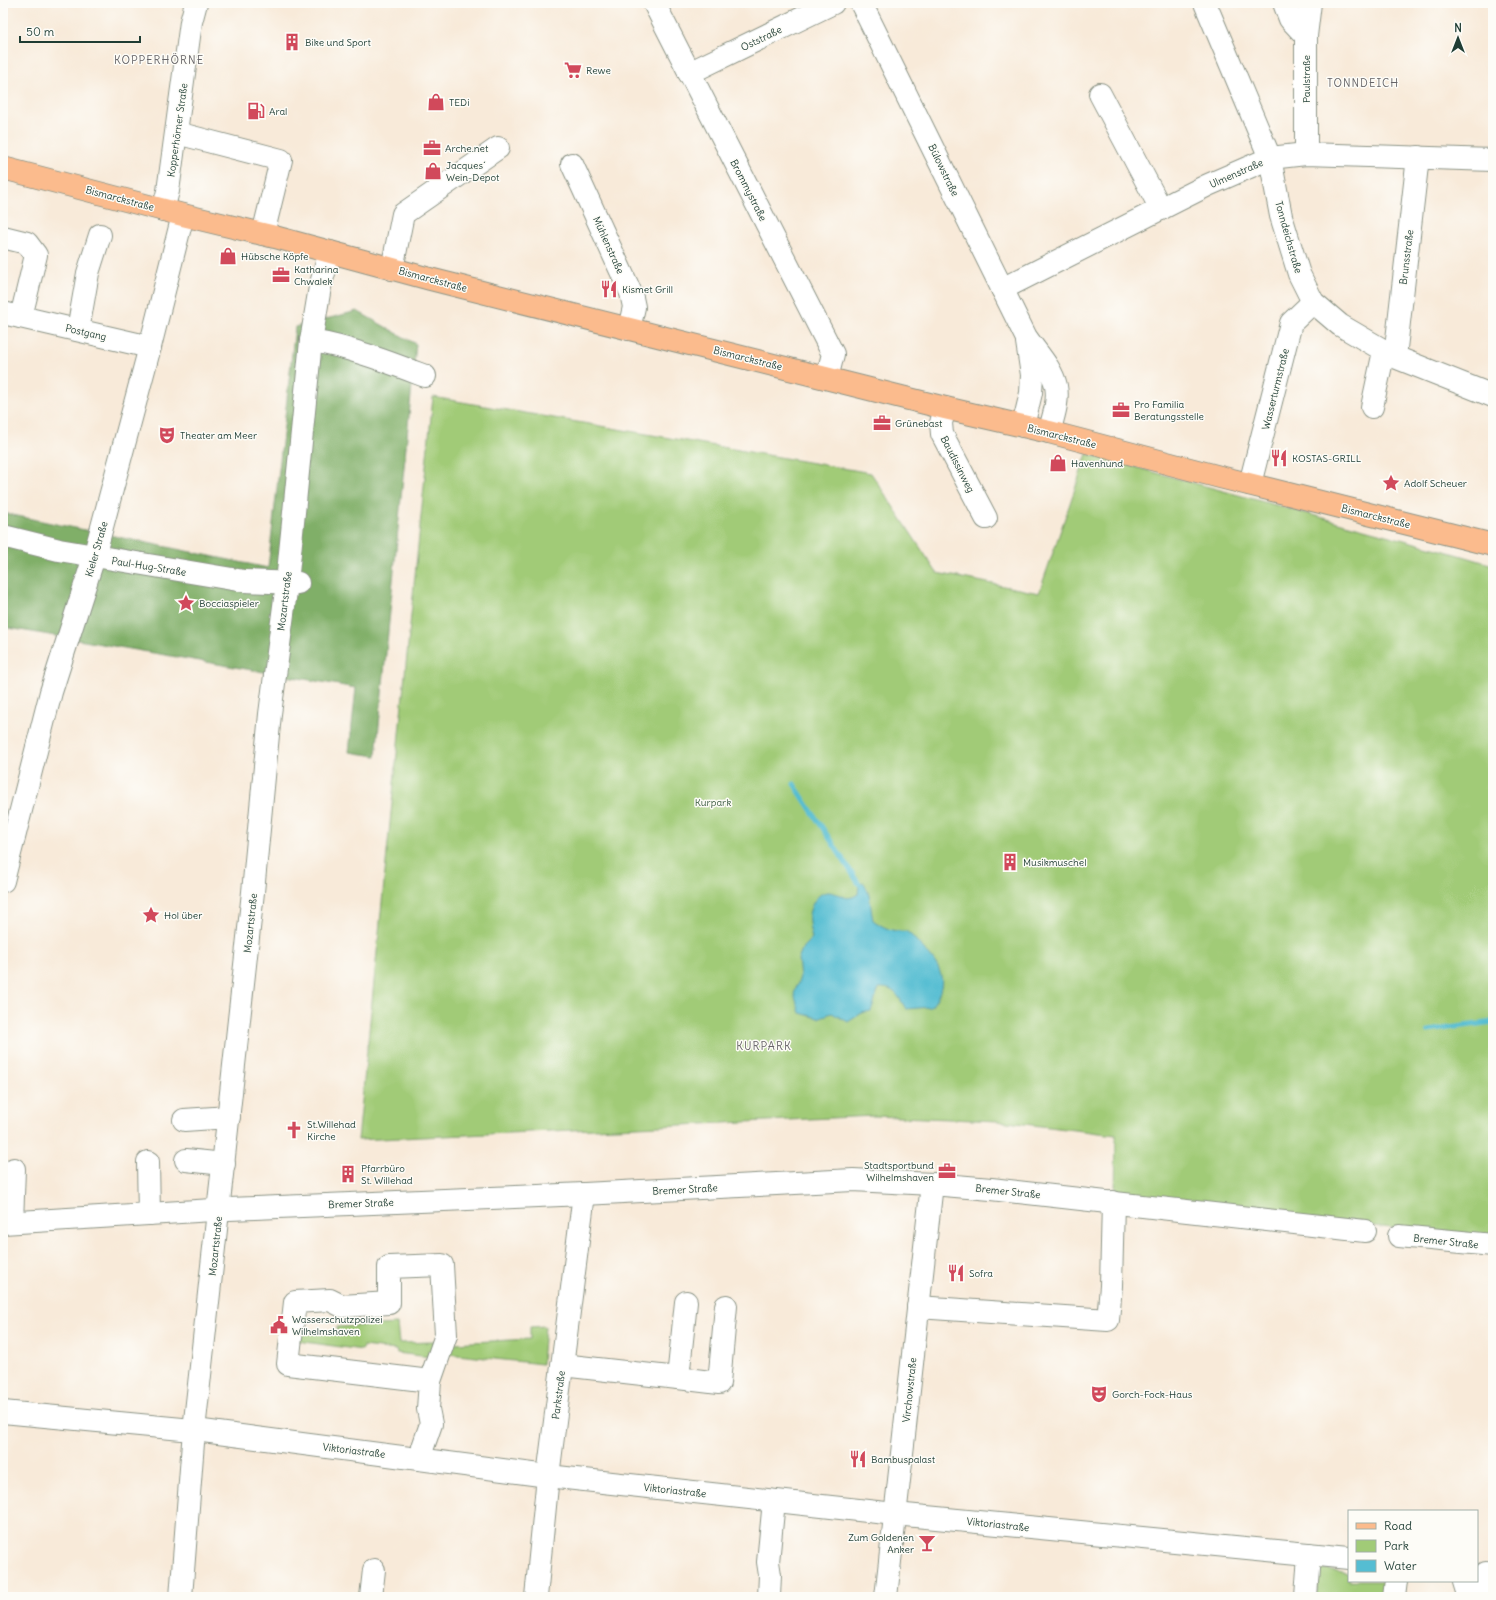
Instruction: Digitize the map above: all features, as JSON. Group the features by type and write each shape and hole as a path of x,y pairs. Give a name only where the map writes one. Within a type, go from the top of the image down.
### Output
{"main road":[{"name":"Bismarckstraße","path":"3,168 628,329 945,408 1049,432 1493,545"}],"street":[{"name":"Kopperhörner Straße","path":"173,213 168,191 191,22 196,3"},
{"name":"Brommystraße","path":"654,3 833,354 827,378"},
{"name":"Oststraße","path":"689,73 833,3"},
{"name":"Bülowstraße","path":"861,3 1026,337 1050,372 1056,385 1056,398 1049,432"},
{"name":"Tonndeichstraße","path":"1205,3 1270,158 1281,216 1299,274 1313,302 1340,326 1390,354 1493,396"},
{"path":"1284,3 1290,19 1306,36"},
{"name":"Paulstraße","path":"1306,154 1306,36 1310,3"},
{"path":"1100,94 1161,209"},
{"path":"177,133 281,160 263,234"},
{"path":"392,268 403,214 498,148"},
{"name":"Ulmenstraße","path":"1002,289 1208,185 1270,158 1306,154 1493,160"},
{"name":"Brunsstraße","path":"1372,406 1390,354 1418,157"},
{"name":"Mühlenstraße","path":"572,164 631,293 634,307 628,329"},
{"name":"Kieler Straße","path":"3,881 51,692 94,557 150,347 173,213"},
{"path":"78,330 88,272 100,235"},
{"name":"Postgang","path":"3,237 27,243 36,255 12,315 150,347"},
{"name":"Mozartstraße","path":"181,1597 194,1430 253,892 270,714 292,583 311,341 320,288 330,252"},
{"name":"Wasserturmstraße","path":"1250,484 1291,323 1313,302"},
{"name":"Bülowstraße","path":"1022,426 1031,393 1032,375 1026,337"},
{"path":"311,341 326,343 387,362 425,376"},
{"name":"Baudissinweg","path":"945,408 941,423 942,434 986,518"},
{"name":"Paul-Hug-Straße","path":"3,536 94,557 244,581 292,583"},
{"path":"184,1120 229,1117"},
{"path":"186,1160 224,1164"},
{"path":"148,1162 150,1214"},
{"path":"8,1222 14,1168"},
{"name":"Bremer Straße","path":"8,1222 219,1210 584,1194 853,1180 932,1184 1113,1202 1365,1231"},
{"name":"Virchowstraße","path":"886,1597 932,1184"},
{"name":"Parkstraße","path":"536,1597 548,1476 584,1194"},
{"path":"918,1307 1108,1320 1111,1286 1113,1202"},
{"name":"Bremer Straße","path":"1399,1236 1493,1245"},
{"path":"422,1453 420,1423 428,1409 430,1381 446,1335 442,1264 388,1267 390,1303 342,1306 330,1300 296,1302 288,1364 430,1381"},
{"path":"679,1373 686,1302"},
{"path":"563,1360 679,1373 719,1383 726,1306"},
{"name":"Viktoriastraße","path":"3,1412 422,1453 548,1476 774,1501 1348,1558"},
{"path":"769,1597 770,1575 768,1562 774,1501"},
{"path":"1306,1597 1309,1554"},
{"path":"371,1597 374,1570"},
{"path":"1481,1597 1485,1573"},
{"path":"1394,1597 1396,1582"},
{"path":"1464,1582 1469,1597"}],"green space":[{"path":"357,311 416,344 376,756 349,752 356,688 3,627 3,513 268,568 295,327"},
{"name":"Kurpark","path":"433,397 871,473 937,573 1039,593 1087,454 1493,565 1493,1239 1115,1198 1116,1135 999,1121 874,1116 358,1140"},
{"path":"397,1324 399,1343 435,1342 429,1357 397,1353 396,1350 363,1346 362,1350 298,1341 299,1334 337,1332 337,1327"},
{"path":"545,1326 542,1364 448,1354 453,1343 530,1339 530,1327"},
{"path":"1320,1569 1348,1574 1348,1582 1393,1582 1391,1597 1317,1597"}],"water":[{"path":"864,883 869,896 873,920 888,929 906,931 933,960 941,976 941,986 938,996 931,1007 906,1009 896,993 889,989 879,988 871,1011 862,1013 848,1022 832,1013 818,1018 800,1013 794,994 800,977 798,959 803,947 812,938 809,926 809,913 813,902 820,895 829,892 847,898 854,897 858,894 859,884"}],"waterway":[{"path":"794,784 859,884"},
{"path":"1428,1031 1493,1022"}],"place":[{"name":"Bike und Sport","path":"292,42"},
{"name":"Rewe","path":"573,70"},
{"name":"TEDi","path":"436,102"},
{"name":"Aral","path":"256,111"},
{"name":"Arche.net","path":"432,148"},
{"name":"Jacques´ Wein-Depot","path":"433,171"},
{"name":"Hübsche Köpfe","path":"228,256"},
{"name":"Katharina Chwalek","path":"281,275"},
{"name":"Kismet Grill","path":"609,289"},
{"name":"Pro Familia Beratungsstelle","path":"1121,410"},
{"name":"Grünebast","path":"882,423"},
{"name":"Theater am Meer","path":"167,435"},
{"name":"KOSTAS-GRILL","path":"1279,458"},
{"name":"Havenhund","path":"1058,463"},
{"name":"Adolf Scheuer","path":"1391,483"},
{"name":"Bocciaspieler","path":"186,603"},
{"name":"Musikmuschel","path":"1010,862"},
{"name":"Hol über","path":"151,915"},
{"name":"St.Willehad Kirche","path":"294,1130"},
{"name":"Stadtsportbund Wilhelmshaven","path":"947,1171"},
{"name":"Pfarrbüro St. Willehad","path":"348,1174"},
{"name":"Sofra","path":"956,1273"},
{"name":"Wasserschutzpolizei Wilhelmshaven","path":"279,1325"},
{"name":"Gorch-Fock-Haus","path":"1099,1394"},
{"name":"Bambuspalast","path":"858,1459"},
{"name":"Zum Goldenen Anker","path":"927,1543"}],"district":[{"name":"KOPPERHÖRNE","path":"159,60"},
{"name":"TONNDEICH","path":"1363,83"},
{"name":"KURPARK","path":"764,1046"}]}
